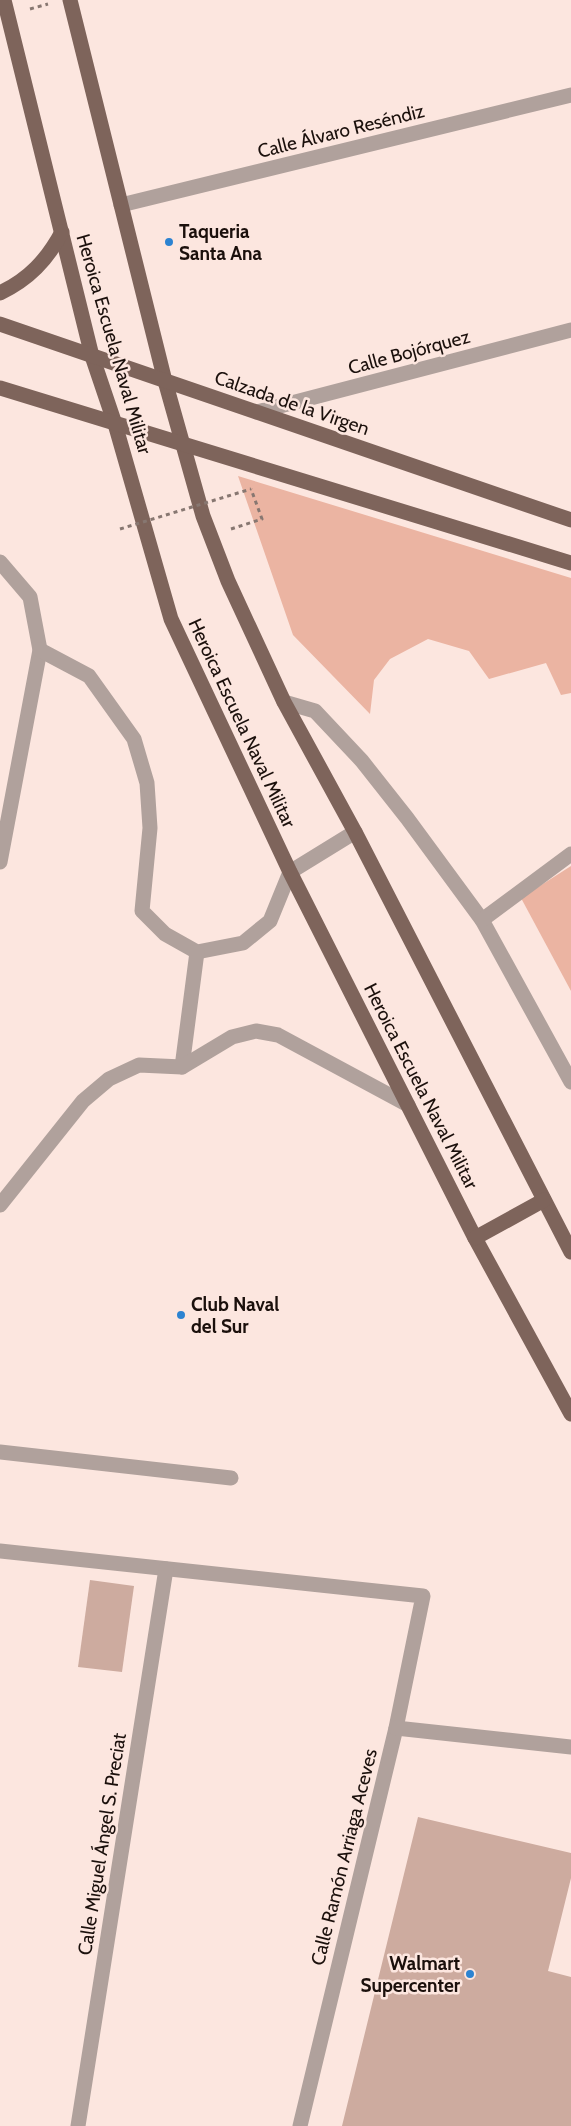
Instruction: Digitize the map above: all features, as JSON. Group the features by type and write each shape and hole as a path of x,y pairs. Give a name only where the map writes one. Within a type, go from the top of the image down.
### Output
{"main road":[{"name":"Heroica Escuela Naval Militar","path":"63,1 121,205 165,381 203,516 228,581 284,702 355,832 571,1252"},
{"name":"Heroica Escuela Naval Militar","path":"6,7 92,356 115,424 171,620 290,872 475,1238 571,1414"},
{"path":"0,294 16,286 31,275 54,248 62,232"},
{"name":"Calzada de la Virgen","path":"0,324 571,520"},
{"path":"2,390 571,563"},
{"path":"475,1238 544,1200"}],"street":[{"name":"Calle Álvaro Reséndiz","path":"121,205 571,95"},
{"name":"Calle Bojórquez","path":"257,412 571,330"},
{"path":"0,562 30,597 40,650 0,862"},
{"path":"40,650 89,676 134,739 147,783 150,828 142,911 165,934 197,952 243,943 270,921 290,872 355,832"},
{"path":"284,702 315,711 362,761 407,818 482,920 571,1082"},
{"path":"482,920 571,854"},
{"path":"182,1067 197,952"},
{"path":"0,1205 83,1102 109,1079 139,1065 182,1067 232,1038 256,1031 278,1035 408,1105"},
{"path":"0,1452 230,1478"},
{"path":"0,1552 166,1569"},
{"name":"Calle Ramón Arriaga Aceves","path":"166,1569 424,1596 396,1728 300,2126"},
{"name":"Calle Miguel Ángel S. Preciat","path":"78,2126 166,1569"},
{"path":"396,1728 571,1747"}],"path":[{"path":"6,7 63,1"},
{"path":"120,529 250,489 262,519 211,535"}],"shaded area":[{"path":"238,476 571,578 571,693 561,695 546,663 489,679 469,651 428,639 390,659 374,680 370,714 293,635"},
{"path":"571,866 571,991 521,898"}],"building":[{"path":"90,1580 134,1586 122,1672 78,1667"},
{"name":"Walmart Supercenter","path":"418,1817 571,1853 571,1878 548,1971 571,1977 571,2126 342,2126"}],"place":[{"name":"Taqueria Santa Ana","path":"169,242"},
{"name":"Club Naval del Sur","path":"181,1315"},
{"name":"Walmart Supercenter","path":"470,1974"}]}
